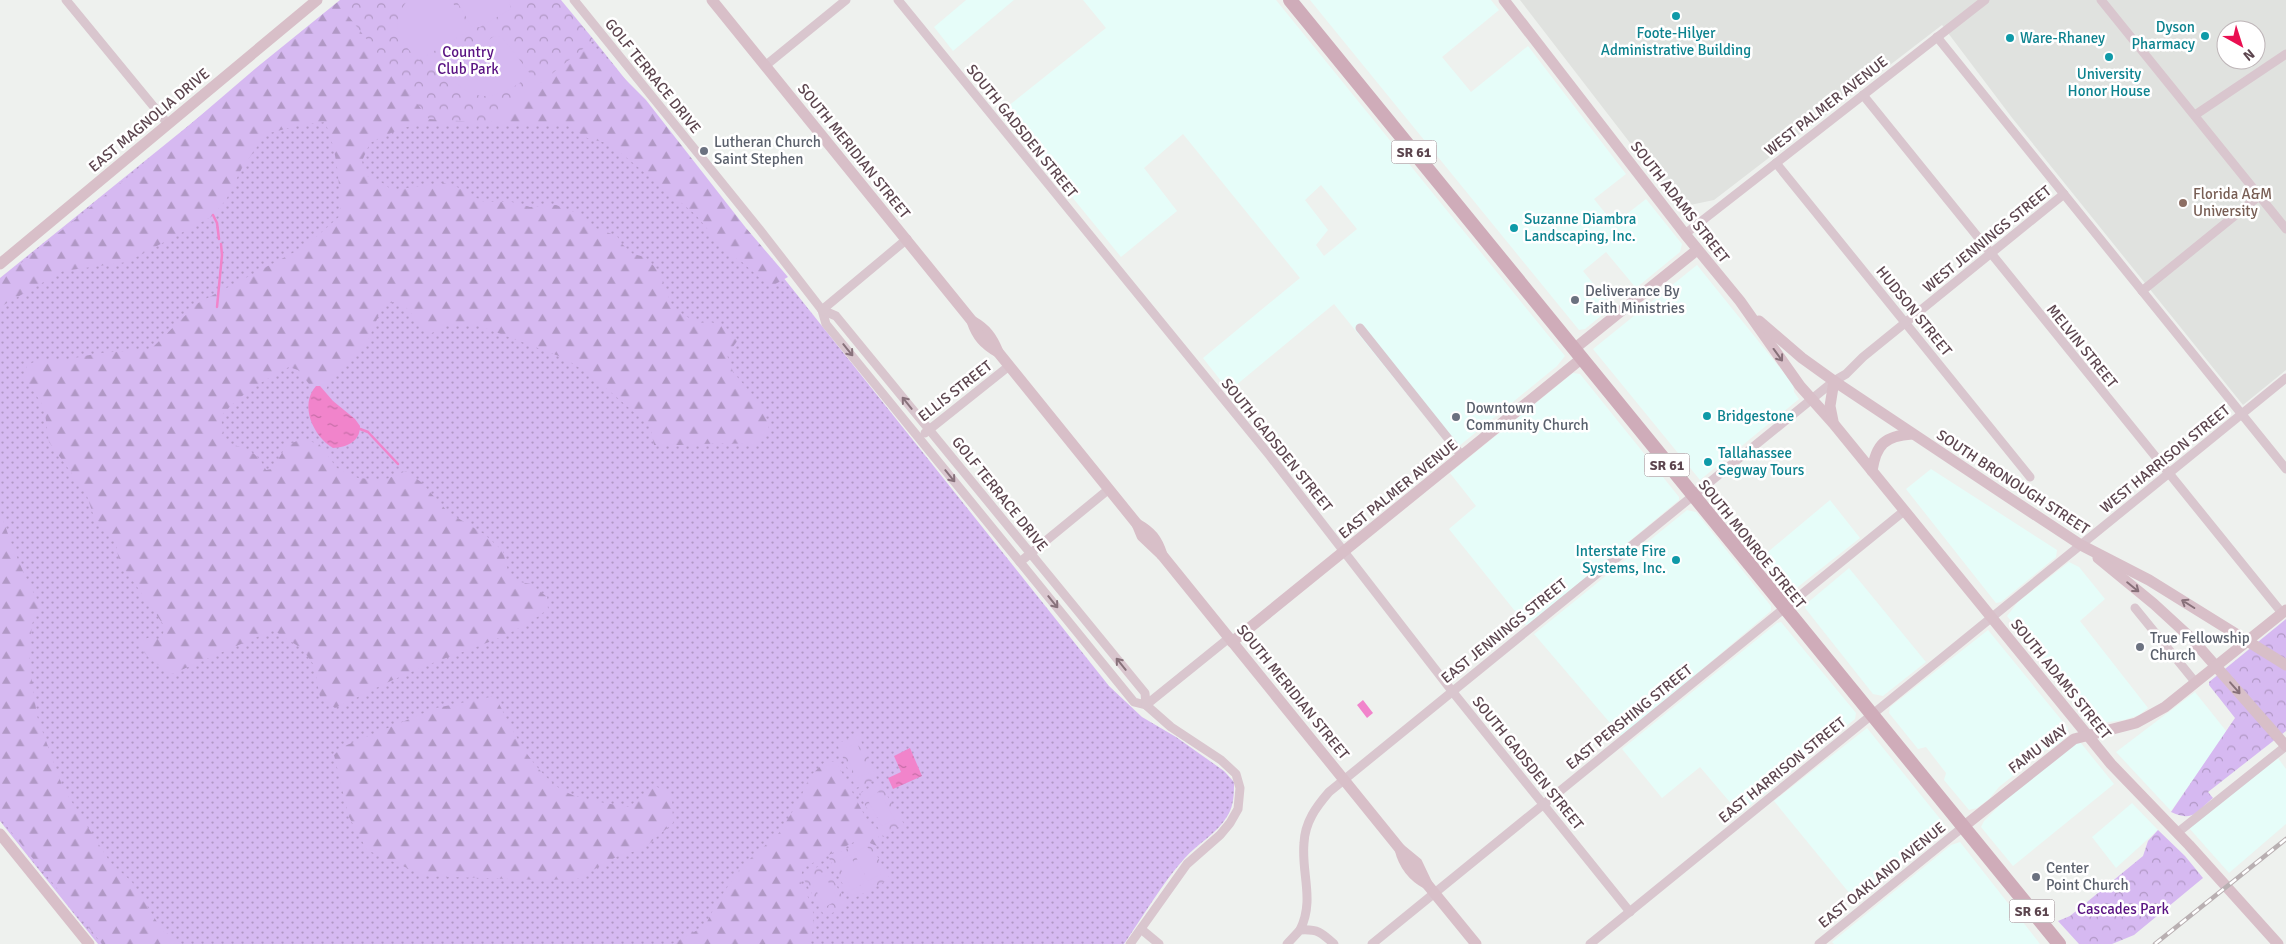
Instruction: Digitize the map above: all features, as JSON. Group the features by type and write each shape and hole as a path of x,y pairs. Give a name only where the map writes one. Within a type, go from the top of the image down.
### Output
{"main road":[{"name":"SOUTH MONROE STREET","path":"1290,0 1692,496 2059,944"}],"street":[{"path":"66,0 168,124"},
{"name":"EAST MAGNOLIA DRIVE","path":"0,264 317,0"},
{"name":"GOLF TERRACE DRIVE","path":"574,0 760,230 822,310 826,324 1134,702 1146,705 1171,727 1221,760 1236,774 1240,788 1238,809 1230,823 1187,864 1130,944"},
{"name":"SOUTH MERIDIAN STREET","path":"712,0 972,321 985,329 992,338 998,352 1136,524 1149,531 1158,542 1162,555 1400,849 1417,863 1431,888 1476,944"},
{"path":"765,66 846,0"},
{"name":"SOUTH GADSDEN STREET","path":"898,0 1270,456 1452,691 1630,912"},
{"name":"SOUTH ADAMS STREET","path":"1504,0 1697,250 1740,301 1811,400 1833,423 2129,785 2177,833 2278,944"},
{"name":"WEST PALMER AVENUE","path":"1685,234 1984,0"},
{"path":"2102,0 2286,229"},
{"path":"1938,37 2286,469"},
{"path":"2195,115 2286,54"},
{"name":"MELVIN STREET","path":"1863,94 2168,474 2284,612"},
{"name":"HUDSON STREET","path":"1776,163 2030,477"},
{"name":"WEST JENNINGS STREET","path":"1811,400 1846,374 2064,194"},
{"path":"2142,291 2260,196"},
{"path":"822,310 907,239"},
{"name":"EAST PALMER AVENUE","path":"1146,705 1344,552 1462,456 1697,250"},
{"name":"SOUTH BRONOUGH STREET","path":"1740,301 1781,340 1834,382 2081,545 2149,580 2286,665"},
{"name":"GOLF TERRACE DRIVE","path":"822,310 836,316 929,429 1145,693 1146,705"},
{"path":"1360,328 1462,456"},
{"name":"ELLIS STREET","path":"919,437 1009,366"},
{"name":"WEST HARRISON STREET","path":"1992,617 2286,378"},
{"path":"1833,423 1830,406 1834,382"},
{"name":"EAST JENNINGS STREET","path":"1287,944 1300,930 1308,902 1304,854 1306,828 1317,806 1329,792 1811,400"},
{"path":"1872,471 1874,454 1882,444 1896,435 1912,434"},
{"path":"1020,562 1109,489"},
{"name":"EAST PERSHING STREET","path":"1372,944 1431,888 1543,804 1904,511"},
{"path":"2081,545 2154,604 2203,651 2286,746 2177,833"},
{"path":"2135,608 2196,683"},
{"name":"FAMU WAY","path":"1963,827 2068,743 2087,735 2124,726 2146,718 2196,683 2284,612"},
{"name":"EAST HARRISON STREET","path":"1590,944 1992,617"},
{"name":"EAST OAKLAND AVENUE","path":"1819,944 1963,827"},
{"path":"0,834 90,944"},
{"path":"1141,929 1159,944"},
{"path":"1300,930 1313,929 1320,932 1334,944"}],"shaded area":[{"path":"966,0 1014,0 953,51 934,27"},
{"path":"1083,0 1276,0 1565,356 1557,366 1453,451 1334,304 1229,391 1203,358 1300,278 1183,134 1144,168 1177,211 1121,257 1002,111 1106,28","holes":["1321,185 1357,229 1324,256 1316,245 1328,230 1305,200"]},
{"path":"1310,0 1491,0 1499,10 1442,57 1471,92 1528,46 1626,174 1594,199 1614,224 1646,199 1682,244 1680,252 1636,288 1606,252 1583,271 1612,307 1585,329 1579,330"},
{"name":"Florida A&M University","path":"1520,0 2286,0 2286,370 2243,405 2013,119 1942,25 1714,200 1690,205 1674,200"},
{"path":"1697,265 1793,384 1794,392 1799,399 1700,480 1593,349"},
{"path":"1573,373 1580,374 1679,497 1679,500 1527,626 1449,529 1476,506 1450,473"},
{"path":"1931,469 2057,550 2056,557 2001,602 1996,603 1906,489"},
{"path":"1830,500 1860,538 1794,590 1790,589 1763,556"},
{"path":"1687,510 1696,512 1771,606 1771,611 1622,737 1534,634"},
{"path":"2069,562 2079,567 2105,599 2080,621 2148,708 2139,715 2124,720 2094,724 2007,616 2018,602"},
{"path":"1849,568 1926,662 1883,696 1873,694 1805,608 1806,604"},
{"path":"1781,622 1856,713 1855,719 1740,814 1700,767 1662,798 1622,749 1777,623"},
{"path":"1988,630 2068,728 2068,731 2064,739 2053,748 2048,748 1999,787 1989,799 1977,808 1969,810 1944,780 1946,773 1926,747 1918,749 1889,713 1890,707"},
{"path":"2195,692 2227,732 2171,811 2116,752"},
{"path":"1867,728 1945,825 1855,900 1774,801"},
{"path":"2080,742 2114,784 2013,866 1981,827 1984,821 2007,798 2073,745"},
{"path":"2278,758 2286,769 2286,824 2229,873 2189,828"},
{"path":"2132,803 2158,830 2116,868 2092,837"},
{"path":"1960,842 2040,944 1834,944 1832,942 1951,845"}],"green space":[{"path":"340,0 384,0 570,17 595,49 646,100 746,228 788,277 770,287 742,262 726,252 696,215 610,144 587,138 568,126 422,124 402,128 370,143 362,161 365,175 381,182 392,190 443,183 457,187 484,202 512,202 530,207 556,205 582,215 590,226 617,236 622,244 633,254 645,257 658,270 673,308 697,323 711,322 725,327 738,340 727,355 733,372 763,407 769,429 755,445 730,443 654,445 650,426 592,376 564,358 477,325 449,324 430,334 407,308 397,301 383,305 366,345 330,382 326,389 309,384 298,370 289,367 261,383 235,402 221,416 223,433 227,443 251,452 259,459 266,470 272,469 287,445 302,439 319,444 337,468 358,478 384,480 406,471 421,482 448,512 484,534 503,551 508,571 515,581 531,584 547,597 548,609 504,636 412,672 335,708 320,697 314,665 301,648 273,630 172,674 150,659 136,643 150,637 161,640 165,627 119,561 115,538 94,517 86,493 49,442 44,407 24,377 27,365 41,359 59,361 100,353 151,349 198,303 306,246 341,215 335,157 325,122 300,125 266,134 242,168 226,200 211,217 127,262 63,271 0,307 0,280 144,164 256,68"},
{"name":"Country Club Park","path":"344,0 561,0 594,40 490,123 429,119 339,4"},
{"path":"408,0 451,0 467,25 465,33 419,60 406,46 398,32 398,17"},
{"path":"456,0 509,0 511,9 480,27 472,27"},
{"path":"339,4 490,123 594,40 1109,686 1142,717 1176,737 1224,771 1234,782 1234,795 1231,807 1224,822 1189,853 1176,868 1124,944 98,944 0,821 0,278"},
{"path":"494,36 502,37 531,75 508,90 497,94 486,96 466,91 446,71"},
{"path":"0,511 18,559 41,606 32,624 29,653 32,681 37,716 63,788 110,862 132,882 162,930 182,944 102,944 0,818"},
{"path":"2286,619 2286,731 2208,792 2213,798 2198,812 2185,816 2171,812 2235,718 2209,685 2209,682"},
{"path":"495,696 522,746 538,769 559,788 583,798 629,807 654,785 672,796 673,823 643,849 618,856 577,879 541,880 425,876 367,850 349,817 334,755 342,747 436,708"},
{"path":"858,734 877,779 856,788 837,744"},
{"path":"857,743 869,773 856,778 844,749"},
{"path":"827,760 837,763 867,820 882,842 877,846 860,839 803,868 800,881 811,904 814,919 812,935 808,944 672,944 705,926 717,902 742,866 779,833 799,801 810,776"},
{"path":"879,782 904,824 883,837 859,794"},
{"path":"879,792 895,819 882,826 867,799"},
{"name":"Cascades Park","path":"2158,830 2185,856 2203,878 2134,935 2112,944 2079,944 2058,921 2070,916 2143,856 2148,841"},
{"path":"867,838 890,879 851,900 829,858"},
{"path":"867,846 881,874 868,881 854,853"},
{"path":"850,855 864,883 852,890 837,862"},
{"path":"824,863 847,905 825,917 802,876"},
{"path":"823,872 838,900 825,907 810,879"}],"water":[{"path":"316,386 320,386 360,426 358,436 352,443 333,448 326,443 314,428 309,411 309,402"},
{"path":"1363,700 1373,713 1367,718 1357,705"},
{"path":"910,748 922,776 893,789 888,778 901,772 894,756"}],"waterway":[{"path":"213,215 217,223 219,239"},
{"path":"217,307 222,255 221,244"},
{"path":"360,429 368,432 398,464"}],"railway":[{"path":"2155,944 2286,839"}],"place":[{"name":"Foote-Hilyer Administrative Building","path":"1676,16"},
{"name":"Dyson Pharmacy","path":"2205,36"},
{"name":"Ware-Rhaney","path":"2010,38"},
{"name":"University Honor House","path":"2109,57"},
{"name":"Lutheran Church Saint Stephen","path":"704,151"},
{"name":"Florida A&M University","path":"2183,203"},
{"name":"Suzanne Diambra Landscaping, Inc.","path":"1514,228"},
{"name":"Deliverance By Faith Ministries","path":"1575,300"},
{"name":"Bridgestone","path":"1707,416"},
{"name":"Downtown Community Church","path":"1456,417"},
{"name":"Tallahassee Segway Tours","path":"1708,462"},
{"name":"Interstate Fire Systems, Inc.","path":"1676,560"},
{"name":"True Fellowship Church","path":"2140,647"},
{"name":"Center Point Church","path":"2036,877"}]}
